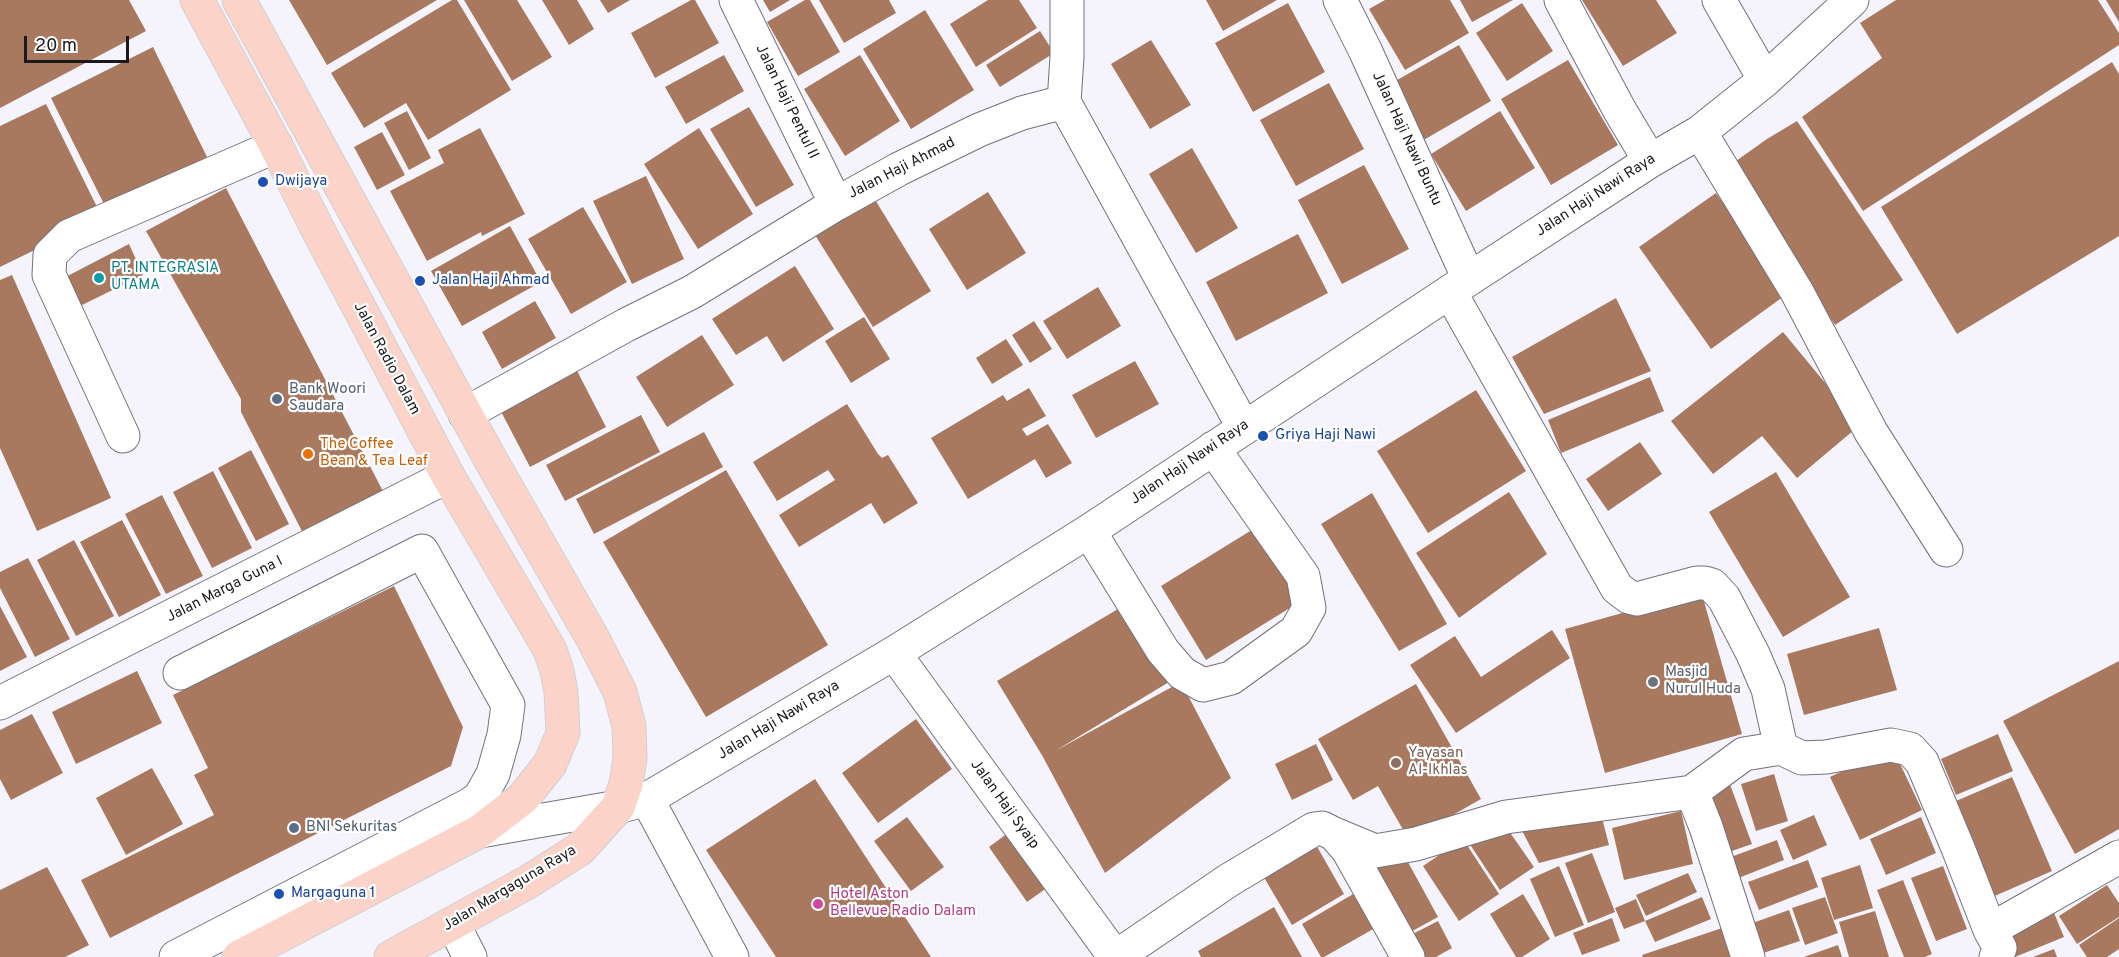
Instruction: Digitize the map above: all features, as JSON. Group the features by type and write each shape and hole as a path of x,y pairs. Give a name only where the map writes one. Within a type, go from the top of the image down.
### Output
{"main road":[{"name":"Jalan Radio Dalam","path":"197,0 448,476 550,650 561,692 563,734 550,764 524,798 480,831"},
{"path":"239,0 465,414 593,639 620,692 629,726 630,758 626,784 633,803"},
{"name":"Jalan Margaguna Raya","path":"392,957 528,882 580,849 633,803"},
{"path":"239,957 480,831"}],"street":[{"name":"Jalan Haji Pentul II","path":"736,0 836,204"},
{"path":"1067,0 1064,102 1244,428"},
{"name":"Jalan Haji Nawi Buntu","path":"1340,0 1365,51 1459,285 1617,588 1629,597 1637,599 1697,583 1712,585 1724,598 1768,689 1780,748"},
{"path":"1561,0 1614,101 1650,161"},
{"path":"1719,0 1765,80"},
{"name":"Jalan Haji Nawi Raya","path":"480,831 633,803 894,653 1089,531 1459,285 1650,161 1700,132 1765,80 1852,0"},
{"name":"Jalan Haji Ahmad","path":"465,414 626,325 692,292 836,204 899,169 979,130 1022,113 1064,102"},
{"path":"1700,132 1797,292 1871,432 1946,550"},
{"path":"123,436 49,275 50,255 69,236 276,146"},
{"path":"1089,531 1163,651 1182,673 1203,685 1231,678 1296,631 1309,608 1303,576 1214,448"},
{"name":"Jalan Marga Guna I","path":"0,703 448,476"},
{"path":"177,957 460,810 480,797 493,774 504,735 508,705 422,551 180,673"},
{"name":"Jalan Haji Syaip","path":"894,653 1115,957"},
{"path":"1115,957 1228,880 1314,830 1322,828 1376,851 1416,844 1506,817 1692,792 1744,754 1780,748 1802,758 1826,757 1891,745 1910,749 1922,762 1951,828 1993,943 2119,857"},
{"path":"1692,792 1748,957"},
{"path":"633,803 732,957"},
{"path":"1334,834 1357,864 1408,957"},
{"path":"453,924 470,957"}],"building":[{"path":"0,0 129,0 146,31 0,108"},
{"path":"289,0 437,0 327,65"},
{"path":"452,0 457,0 511,90 428,140 406,103 364,128 331,73"},
{"path":"464,0 517,0 552,57 512,81"},
{"path":"542,0 577,0 594,29 569,45"},
{"path":"600,0 630,0 608,13"},
{"path":"691,0 695,0 719,43 655,78 631,33"},
{"path":"763,0 790,0 770,12"},
{"path":"805,0 810,0 840,52 798,76 767,22"},
{"path":"819,0 889,0 896,13 844,43"},
{"path":"988,0 1019,0 1037,28 976,67 950,24"},
{"path":"1206,0 1277,0 1223,31"},
{"path":"1385,0 1450,0 1469,33 1405,70 1369,9"},
{"path":"1460,0 1513,0 1472,22"},
{"path":"1582,0 1656,0 1677,33 1623,66"},
{"path":"1896,0 2098,0 2119,33 2119,45 1863,211 1802,117 1882,58 1860,23"},
{"path":"2106,0 2119,0 2119,22"},
{"path":"1288,3 1325,72 1253,112 1215,43"},
{"path":"1522,3 1553,51 1507,81 1476,33"},
{"path":"925,10 974,90 911,129 863,49"},
{"path":"1040,31 1054,53 1000,87 986,65"},
{"path":"1151,40 1191,105 1150,129 1111,64"},
{"path":"1459,45 1491,101 1415,145 1383,88"},
{"path":"153,47 207,157 106,208 51,98"},
{"path":"724,55 744,91 686,124 665,87"},
{"path":"860,55 900,121 845,156 804,89"},
{"path":"1568,60 1618,145 1551,185 1501,99"},
{"path":"2112,62 2119,74 2119,236 1957,334 1881,207"},
{"path":"1329,83 1364,149 1296,186 1260,120"},
{"path":"46,104 102,217 0,267 0,126"},
{"path":"749,107 794,185 756,207 710,129"},
{"path":"407,111 431,158 409,170 384,123"},
{"path":"1500,111 1535,168 1466,211 1431,154"},
{"path":"1797,121 1903,280 1835,325 1729,166"},
{"path":"480,128 525,214 482,236 481,232 427,261 390,191 444,163 438,150"},
{"path":"699,128 753,214 698,249 644,164"},
{"path":"382,132 405,175 377,190 354,147"},
{"path":"1192,148 1238,228 1196,253 1149,174"},
{"path":"1364,165 1409,249 1342,284 1298,200"},
{"path":"646,176 684,259 632,284 593,201"},
{"path":"226,188 388,501 308,543 241,412 241,399 146,231"},
{"path":"988,192 1026,253 967,290 929,229"},
{"path":"1716,193 1787,294 1711,349 1639,247"},
{"path":"874,198 931,291 873,327 815,235"},
{"path":"583,207 627,282 571,314 528,239"},
{"path":"510,226 541,282 462,326 431,271"},
{"path":"1298,234 1328,293 1236,341 1206,282"},
{"name":"PT. INTEGRASIA UTAMA","path":"129,244 143,275 70,311 56,282"},
{"path":"795,266 834,329 783,362 767,336 736,355 712,319"},
{"path":"12,275 111,498 37,531 0,448 0,280"},
{"path":"1098,287 1121,326 1067,359 1043,321"},
{"path":"1616,298 1651,371 1544,414 1512,357"},
{"path":"535,301 556,338 502,369 482,332"},
{"path":"864,317 890,359 851,383 825,341"},
{"path":"1034,321 1052,349 1030,363 1012,335"},
{"path":"1783,332 1860,425 1797,478 1762,436 1713,474 1671,421"},
{"path":"702,335 734,385 667,427 636,377"},
{"path":"1006,339 1023,365 992,384 976,358"},
{"path":"572,361 606,427 530,467 495,400"},
{"path":"1135,361 1159,404 1096,438 1072,395"},
{"path":"1650,377 1664,411 1561,453 1548,420"},
{"path":"1029,388 1046,416 1022,429 1027,436 1048,424 1072,463 1046,478 1035,459 968,499 931,438 1003,395 1007,401"},
{"path":"1476,390 1526,471 1428,533 1377,451"},
{"path":"847,404 878,454 882,458 888,455 918,503 884,524 871,503 799,547 779,515 835,480 828,470 777,501 753,462"},
{"path":"641,415 660,452 565,501 546,465"},
{"path":"704,432 723,467 594,534 576,499"},
{"path":"1640,442 1662,474 1608,511 1586,479"},
{"path":"251,450 289,524 256,541 218,468"},
{"path":"726,470 828,645 706,717 603,542"},
{"path":"213,471 252,548 212,568 173,492"},
{"path":"1776,472 1850,597 1783,637 1709,512"},
{"path":"1509,492 1547,554 1459,618 1416,553"},
{"path":"1372,493 1447,624 1399,651 1321,524"},
{"path":"162,495 203,576 166,594 125,514"},
{"path":"122,520 161,595 119,617 80,542"},
{"path":"1255,528 1301,601 1206,660 1161,586"},
{"path":"74,540 114,616 76,636 37,560"},
{"path":"28,558 70,639 35,657 0,588 0,572"},
{"path":"394,586 463,727 451,766 110,938 81,880 214,815 194,775 208,768 173,695"},
{"name":"Masjid Nurul Huda","path":"1701,591 1742,734 1605,773 1565,629"},
{"path":"1128,603 1174,679 1055,751 1181,682 1231,778 1105,873 1043,757 997,681"},
{"path":"0,606 27,657 0,671"},
{"path":"1879,628 1897,690 1804,715 1787,654"},
{"path":"1552,630 1570,658 1456,733 1410,665 1455,636 1481,677"},
{"path":"2119,661 2119,829 2075,854 2003,721"},
{"path":"137,671 162,723 76,764 52,712"},
{"name":"Yayasan Al-Ikhlas","path":"1416,684 1481,799 1409,840 1378,786 1353,800 1318,739"},
{"path":"32,714 63,773 11,800 0,779 0,730"},
{"path":"916,719 952,769 878,823 842,773"},
{"path":"1998,734 2013,771 1956,795 1941,759"},
{"path":"1316,744 1333,780 1292,800 1275,764"},
{"path":"1892,747 1922,810 1860,840 1830,777"},
{"path":"152,768 183,824 126,855 96,798"},
{"path":"1774,774 1788,821 1756,831 1741,784"},
{"path":"2012,777 2052,871 1990,898 1949,804"},
{"name":"Hotel Aston Bellevue Radio Dalam","path":"815,779 931,957 776,957 706,850"},
{"path":"1728,779 1752,844 1726,853 1702,790"},
{"path":"1681,811 1693,864 1624,880 1612,828"},
{"path":"1601,814 1609,845 1539,863 1520,827"},
{"path":"1814,815 1827,845 1793,860 1780,830"},
{"path":"907,817 944,867 911,891 874,841"},
{"path":"1921,817 1936,853 1886,875 1870,839"},
{"path":"1502,821 1534,867 1500,890 1469,843"},
{"path":"1016,827 1055,882 1027,902 989,847"},
{"path":"1463,839 1499,894 1459,921 1423,866"},
{"path":"1777,840 1784,860 1736,879 1728,858"},
{"path":"1315,843 1344,894 1292,925 1262,874"},
{"path":"1403,853 1438,917 1403,936 1369,873"},
{"path":"1592,853 1615,912 1588,923 1565,863"},
{"path":"1808,860 1818,887 1759,910 1748,882"},
{"path":"1860,865 1873,908 1834,920 1821,878"},
{"path":"1559,866 1584,925 1555,937 1530,879"},
{"path":"1943,866 1967,929 1936,941 1911,878"},
{"path":"47,867 89,945 65,957 0,957 0,890"},
{"path":"1688,873 1697,892 1646,916 1636,895"},
{"path":"1903,880 1932,954 1925,957 1904,957 1877,890"},
{"path":"2107,885 2119,903 2119,917 2077,944 2059,916"},
{"path":"1355,893 1375,928 1321,957 1302,924"},
{"path":"1523,894 1550,939 1522,957 1516,957 1490,914"},
{"path":"1702,897 1711,919 1655,942 1645,921"},
{"path":"1825,897 1838,933 1805,945 1792,908"},
{"path":"1636,899 1645,921 1624,929 1615,908"},
{"path":"1274,907 1302,957 1201,957 1198,951"},
{"path":"2052,908 2064,937 2015,957 2003,928"},
{"path":"1789,910 1800,941 1757,955 1747,925"},
{"path":"1875,911 1889,957 1849,957 1839,922"},
{"path":"1612,918 1620,941 1582,955 1573,933"},
{"path":"2119,918 2119,949 2107,957 2087,957 2079,945"},
{"path":"1438,921 1452,948 1436,957 1412,957 1403,939"},
{"path":"1725,927 1735,957 1643,957 1642,955"},
{"path":"1838,945 1842,957 1804,957"},
{"path":"2054,949 2057,957 2033,957"}],"place":[{"name":"Dwijaya","path":"263,182"},
{"name":"PT. INTEGRASIA UTAMA","path":"99,278"},
{"name":"Jalan Haji Ahmad","path":"420,281"},
{"name":"Bank Woori Saudara","path":"277,399"},
{"name":"Griya Haji Nawi","path":"1263,436"},
{"name":"The Coffee Bean & Tea Leaf","path":"308,454"},
{"name":"Masjid Nurul Huda","path":"1653,682"},
{"name":"Yayasan Al-Ikhlas","path":"1396,763"},
{"name":"BNI Sekuritas","path":"294,828"},
{"name":"Margaguna 1","path":"279,894"},
{"name":"Hotel Aston Bellevue Radio Dalam","path":"818,904"}]}
